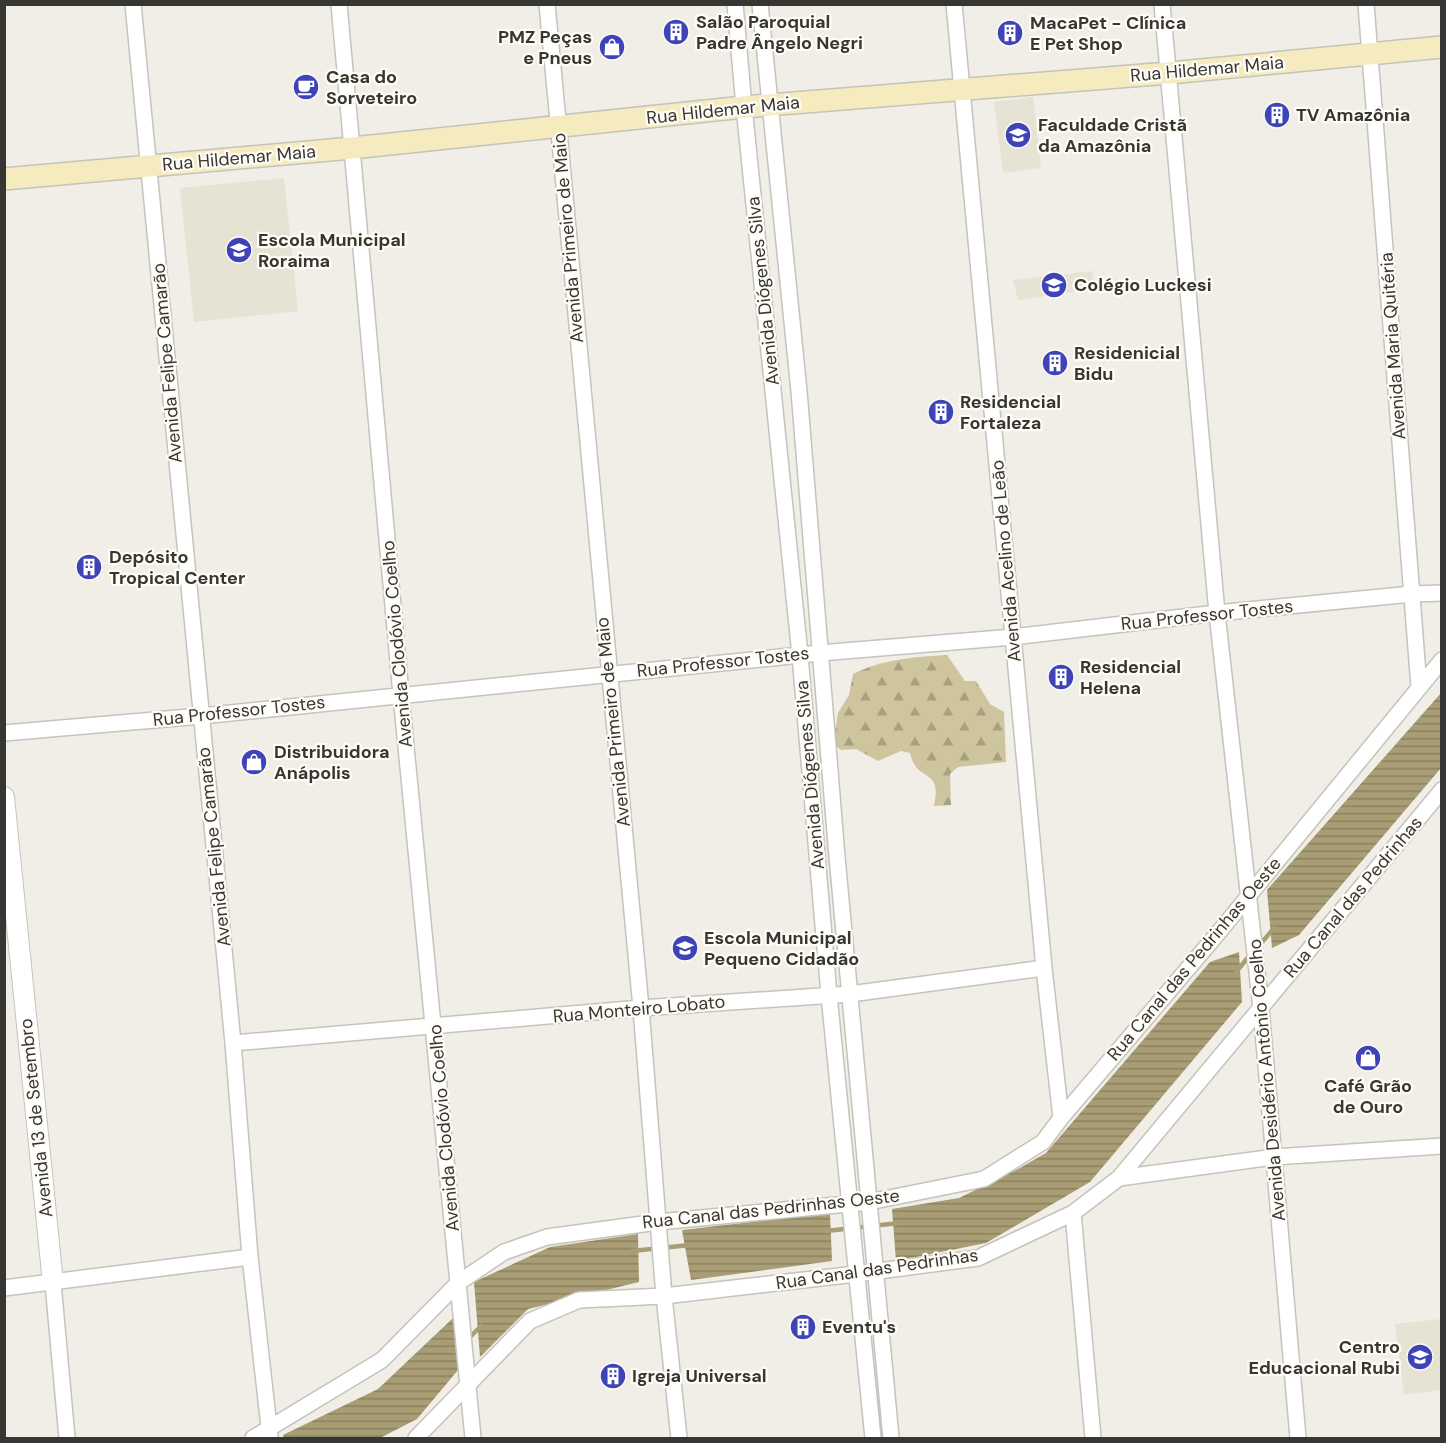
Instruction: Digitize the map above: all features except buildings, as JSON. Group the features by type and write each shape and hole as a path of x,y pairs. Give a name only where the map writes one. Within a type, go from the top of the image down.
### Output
{"main road":[{"name":"Rua Hildemar Maia","path":"4,179 352,148 744,107 1169,73 1442,47"}],"street":[{"name":"Avenida Felipe Camarão","path":"133,4 233,1043 250,1257 269,1434"},
{"name":"Avenida Clodóvio Coelho","path":"339,4 401,695 468,1386"},
{"name":"Avenida Primeiro de Maio","path":"547,4 641,1008 664,1296 679,1438"},
{"name":"Avenida Diógenes Silva","path":"735,4 800,655 829,995 873,1438"},
{"name":"Avenida Diógenes Silva","path":"760,4 799,391 874,1272 891,1438"},
{"name":"Avenida Acelino de Leão","path":"954,4 1044,968 1061,1118"},
{"name":"Avenida Desidério Antônio Coelho","path":"1162,4 1216,613 1261,1008 1298,1438"},
{"name":"Avenida Maria Quitéria","path":"1366,4 1419,687"},
{"path":"774,394 799,391"},
{"name":"Rua Professor Tostes","path":"4,733 201,716 820,653 1013,637 1216,613 1442,593"},
{"name":"Rua Canal das Pedrinhas Oeste","path":"253,1438 269,1434 382,1360 459,1289 504,1252 547,1237 869,1209 984,1179 1043,1142 1442,660"},
{"name":"Rua Canal das Pedrinhas","path":"416,1438 530,1321 579,1300 664,1296 978,1258 1072,1213 1119,1178 1442,790"},
{"name":"Avenida 13 de Setembro","path":"4,797 67,1438"},
{"name":"Rua Monteiro Lobato","path":"233,1043 641,1008 850,994 1044,968"},
{"path":"1119,1178 1274,1157 1442,1146"},
{"path":"1072,1213 1093,1438"},
{"path":"4,1288 250,1257"},
{"path":"468,1386 473,1438"}],"shaded area":[{"name":"Faculdade Cristã da Amazônia","path":"1033,97 1041,168 1003,173 994,102"},
{"name":"Escola Municipal Roraima","path":"284,178 298,311 194,322 180,188"},
{"name":"Colégio Luckesi","path":"1092,271 1095,289 1018,300 1013,280"},
{"path":"1441,693 1441,768 1299,935 1272,948 1267,890"},
{"path":"1239,952 1242,1002 1090,1182 986,1243 896,1261 892,1209 959,1198 1046,1153 1210,962"},
{"path":"830,1213 832,1261 691,1280 682,1230"},
{"path":"638,1234 639,1282 528,1309 480,1357 474,1282 550,1247"},
{"path":"453,1318 458,1370 417,1419 380,1438 284,1438 283,1435 378,1389"},
{"name":"Centro Educacional Rubi","path":"1441,1319 1441,1390 1404,1395 1395,1324"}],"green space":[{"path":"947,655 965,681 976,681 990,704 1004,712 1006,762 958,767 950,774 951,805 934,806 936,791 933,781 916,767 910,753 901,751 878,761 856,749 841,750 833,744 838,713 849,695 853,674 887,662"}],"waterway":[{"path":"1258,947 1274,928"},
{"path":"1236,972 1250,955"},
{"path":"826,1231 899,1223"},
{"path":"632,1251 690,1245"},
{"path":"468,1339 481,1326"}],"place":[{"name":"Salão Paroquial Padre Ângelo Negri","path":"676,32"},
{"name":"MacaPet - Clínica E Pet Shop","path":"1010,33"},
{"name":"PMZ Peças e Pneus","path":"612,47"},
{"name":"Casa do Sorveteiro","path":"306,87"},
{"name":"TV Amazônia","path":"1277,115"},
{"name":"Faculdade Cristã da Amazônia","path":"1018,135"},
{"name":"Escola Municipal Roraima","path":"239,250"},
{"name":"Colégio Luckesi","path":"1054,285"},
{"name":"Residenicial Bidu","path":"1055,363"},
{"name":"Residencial Fortaleza","path":"941,412"},
{"name":"Depósito Tropical Center","path":"89,567"},
{"name":"Residencial Helena","path":"1061,677"},
{"name":"Distribuidora Anápolis","path":"254,762"},
{"name":"Escola Municipal Pequeno Cidadão","path":"685,948"},
{"name":"Café Grão de Ouro","path":"1368,1058"},
{"name":"Eventu's","path":"803,1327"},
{"name":"Centro Educacional Rubi","path":"1420,1357"},
{"name":"Igreja Universal","path":"613,1376"}]}
